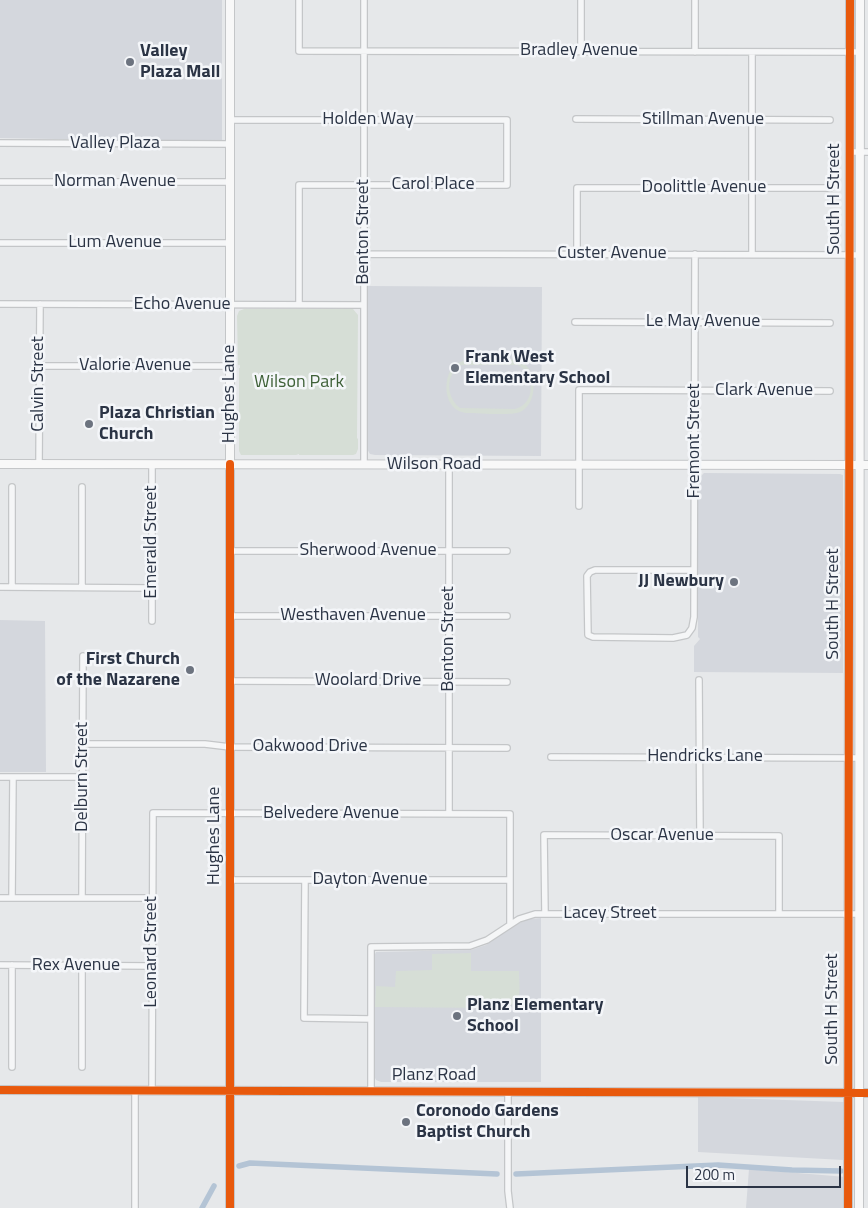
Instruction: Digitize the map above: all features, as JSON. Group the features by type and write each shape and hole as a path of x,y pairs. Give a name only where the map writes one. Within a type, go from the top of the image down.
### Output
{"street":[{"name":"Hughes Lane","path":"230,0 230,1208"},
{"name":"Bradley Avenue","path":"299,0 299,51 860,52"},
{"name":"Benton Street","path":"364,0 364,464"},
{"path":"581,51 582,0"},
{"path":"695,0 695,52"},
{"name":"South H Street","path":"848,1208 850,0"},
{"name":"South H Street","path":"859,1208 859,758 864,465 860,255 864,152 860,0"},
{"path":"752,52 752,254"},
{"name":"Holden Way","path":"230,120 507,120 507,185"},
{"name":"Stillman Avenue","path":"576,120 830,120"},
{"name":"Valley Plaza","path":"0,143 230,144"},
{"path":"849,152 864,152"},
{"name":"Norman Avenue","path":"0,182 230,182"},
{"name":"Carol Place","path":"299,305 299,185 507,185"},
{"name":"Doolittle Avenue","path":"577,254 577,188 830,188"},
{"name":"Lum Avenue","path":"0,243 230,243"},
{"name":"Custer Avenue","path":"364,254 860,255"},
{"name":"Fremont Street","path":"694,570 595,570 590,572 587,576 587,631 590,637 673,638 687,635 692,628 694,617 695,254"},
{"name":"Echo Avenue","path":"0,304 364,305"},
{"name":"Calvin Street","path":"39,464 40,304"},
{"name":"Le May Avenue","path":"575,322 830,323"},
{"name":"Valorie Avenue","path":"39,366 230,366"},
{"name":"Clark Avenue","path":"578,465 579,390 830,391"},
{"name":"Wilson Road","path":"0,464 864,465"},
{"name":"Emerald Street","path":"152,464 152,621"},
{"name":"Benton Street","path":"448,814 449,465"},
{"path":"578,465 579,506"},
{"path":"12,487 12,587"},
{"path":"82,487 82,588"},
{"name":"Sherwood Avenue","path":"230,550 507,551"},
{"path":"0,587 152,588"},
{"name":"Westhaven Avenue","path":"230,616 507,616"},
{"name":"Delburn Street","path":"82,898 83,656"},
{"path":"699,680 700,836"},
{"name":"Woolard Drive","path":"230,681 507,682"},
{"name":"Oakwood Drive","path":"83,744 205,744 230,747 507,748"},
{"name":"Hendricks Lane","path":"550,757 859,758"},
{"path":"0,777 83,777"},
{"path":"12,898 13,777"},
{"name":"Belvedere Avenue","path":"153,813 510,814 510,880"},
{"name":"Leonard Street","path":"152,1090 153,813"},
{"name":"Oscar Avenue","path":"545,914 544,835 779,836 779,914"},
{"name":"Dayton Avenue","path":"230,880 510,880"},
{"path":"305,880 304,1018 371,1019 370,1091"},
{"path":"510,880 510,923"},
{"path":"0,898 152,898"},
{"name":"Lacey Street","path":"371,1019 371,946 470,946 487,940 510,923 527,916 545,914 858,914"},
{"name":"Rex Avenue","path":"0,966 152,966"},
{"path":"12,966 12,1067"},
{"path":"82,966 82,1067"},
{"name":"Planz Road","path":"0,1090 868,1093"},
{"path":"135,1090 135,1208"},
{"path":"508,1091 508,1191 510,1208"}],"shaded area":[{"path":"0,0 222,0 222,142 0,138"},
{"name":"Frank West Elementary School","path":"368,286 542,287 541,456 370,454 367,449"},
{"path":"704,473 843,475 843,673 694,672 694,646 700,639 698,637 698,479"},
{"path":"0,620 45,621 46,772 0,772"},
{"name":"Planz Elementary School","path":"541,918 541,1082 381,1082 376,1080 374,1076 374,956 376,952 471,950 486,945 514,925 529,919"},
{"path":"698,1097 844,1102 843,1160 698,1152"},
{"path":"749,1169 846,1177 845,1208 746,1208"}],"green space":[{"name":"Wilson Park","path":"244,309 353,309 358,315 358,449 356,454 241,455 239,451 240,365 238,365 237,316 239,311"},
{"path":"501,359 522,362 532,375 533,395 527,407 516,413 466,413 458,411 449,400 446,386 450,371 454,365 465,360","holes":["461,365 518,365 528,375 531,388 530,395 522,406 515,409 460,408 452,398 449,386 450,380 452,374"]},
{"path":"471,953 471,971 519,971 519,992 516,1001 506,1007 497,1008 375,1007 376,986 395,987 396,971 432,970 432,954"}],"waterway":[{"path":"239,1166 250,1163 497,1174"},
{"path":"516,1174 718,1165 841,1171"},
{"path":"202,1208 214,1186"}],"cycle path":[{"path":"848,1208 850,0"},
{"path":"230,464 230,1208"},
{"path":"0,1090 868,1093"}],"place":[{"name":"Valley Plaza Mall","path":"130,62"},
{"name":"Frank West Elementary School","path":"455,368"},
{"name":"Plaza Christian Church","path":"89,424"},
{"name":"JJ Newbury","path":"734,582"},
{"name":"First Church of the Nazarene","path":"190,670"},
{"name":"Planz Elementary School","path":"457,1016"},
{"name":"Coronodo Gardens Baptist Church","path":"406,1122"}]}
